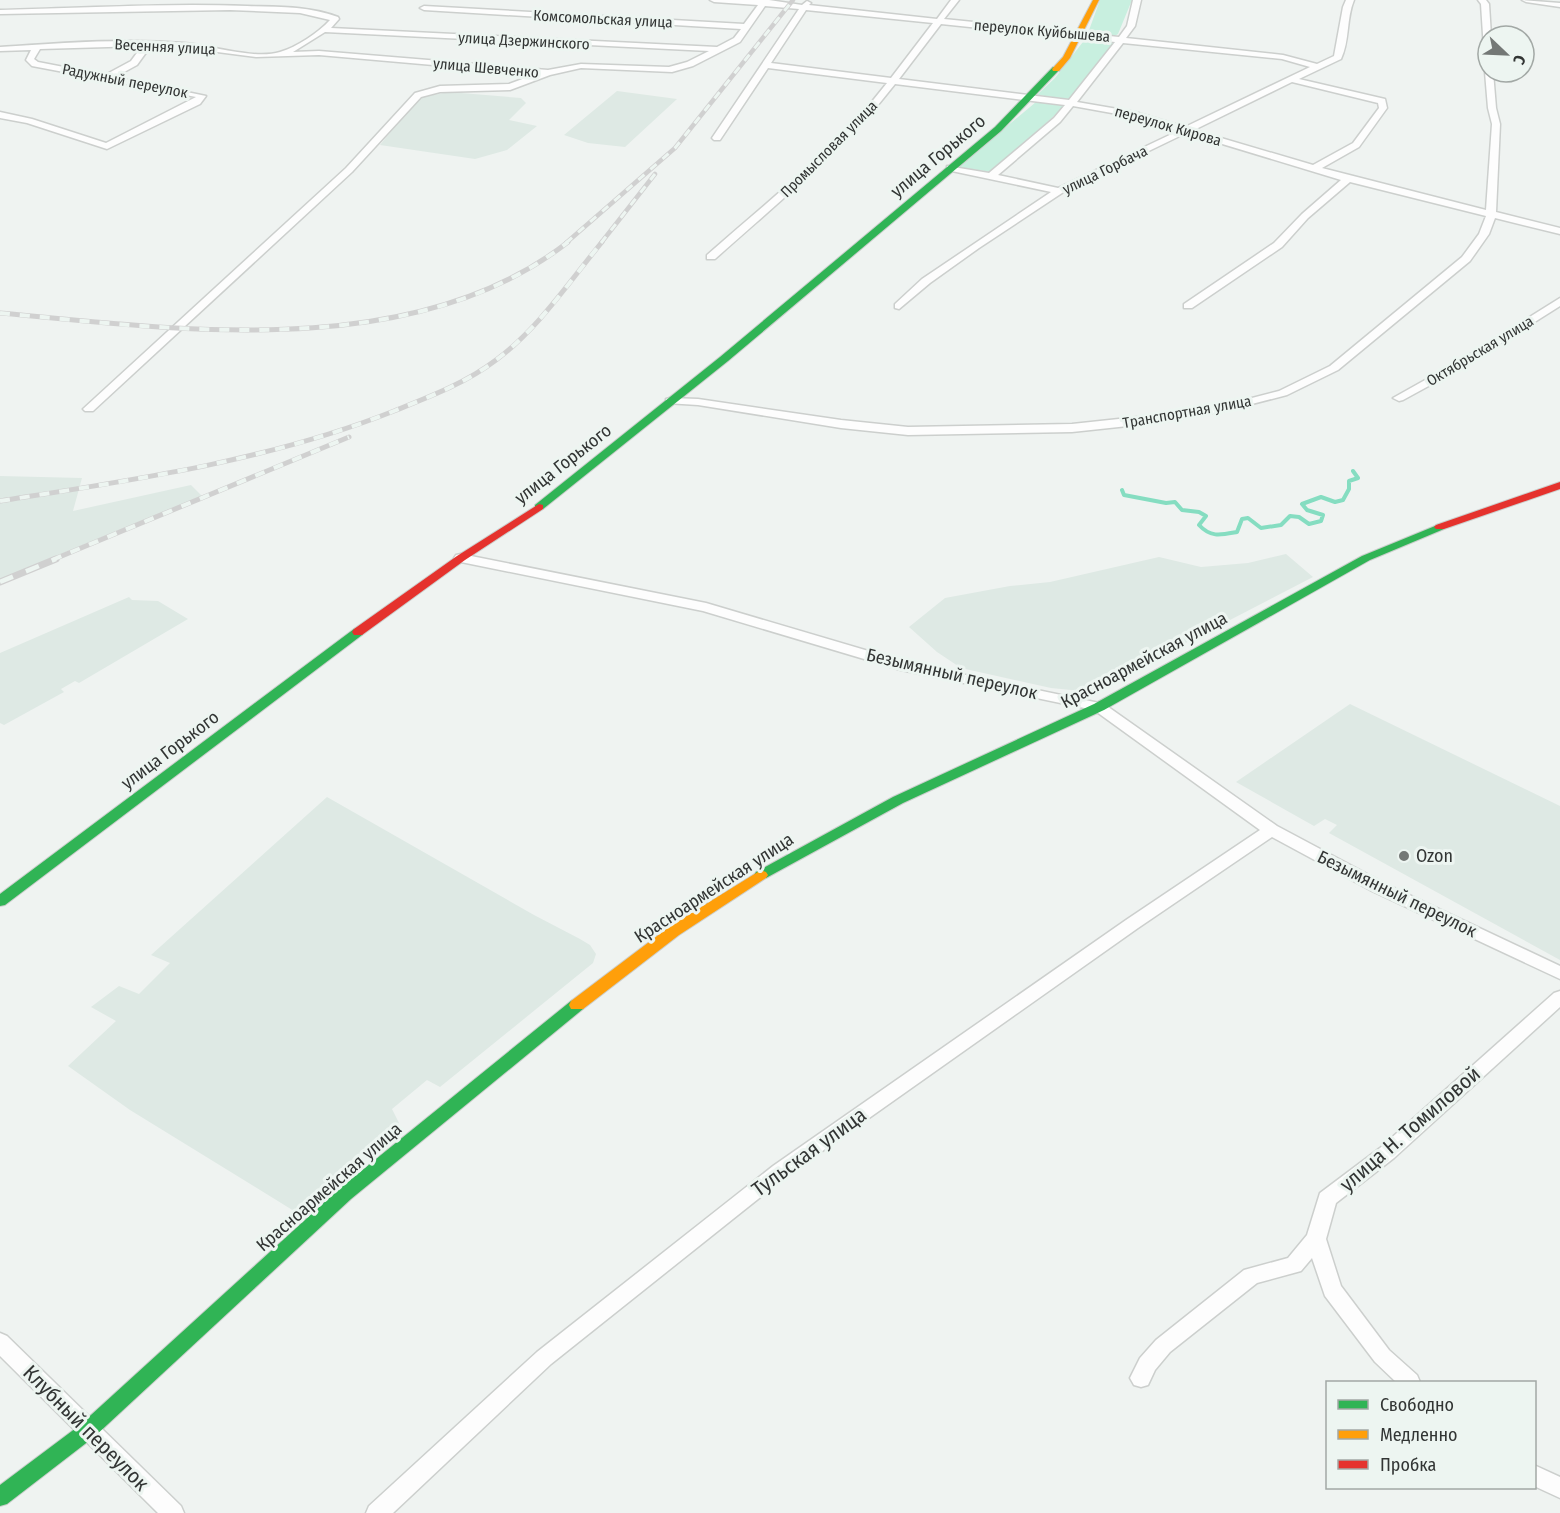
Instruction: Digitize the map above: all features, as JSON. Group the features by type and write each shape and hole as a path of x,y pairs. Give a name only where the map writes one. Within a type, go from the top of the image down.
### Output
{"street":[{"name":"переулок Куйбышева","path":"714,0 764,2 803,9 1121,39 1283,57 1319,67"},
{"path":"717,138 808,0"},
{"name":"Промысловая улица","path":"711,257 829,152 873,107 955,0"},
{"name":"улица Горького","path":"0,901 302,672 461,558 525,518 742,345 998,129 1065,58 1080,35 1096,0"},
{"path":"992,176 1057,120 1131,26 1137,0"},
{"name":"улица Горбача","path":"899,306 926,282 970,250 1059,191 1338,57 1342,49 1344,20 1350,0"},
{"path":"1482,0 1485,4 1486,24"},
{"path":"1526,0 1560,5"},
{"path":"723,50 737,40 764,2"},
{"path":"0,12 226,7 303,11 324,14 335,19 324,30 280,55"},
{"name":"Комсомольская улица","path":"424,8 746,27"},
{"name":"улица Дзержинского","path":"324,30 723,50"},
{"path":"108,77 134,63 147,45"},
{"name":"Весенняя улица","path":"0,49 182,45 280,55"},
{"name":"Радужный переулок","path":"0,115 29,121 107,146 196,102 201,96 35,64 30,60 37,47"},
{"name":"улица Шевченко","path":"280,55 319,53 548,73 582,66 669,70 723,50"},
{"name":"переулок Кирова","path":"767,65 1071,103 1136,115 1348,179 1560,231"},
{"path":"89,409 349,170 418,95 440,89 510,87 548,73"},
{"path":"1294,80 1383,101 1383,108 1356,145 1315,168"},
{"name":"Транспортная улица","path":"670,401 698,402 841,424 908,431 1072,428 1156,419 1225,408 1283,393 1334,368 1466,259 1484,234 1491,214 1496,124 1492,108 1491,84"},
{"path":"950,168 1059,191"},
{"path":"1188,306 1278,245 1305,216 1348,179"},
{"name":"Октябрьская улица","path":"1399,398 1463,363 1560,302"},
{"name":"Красноармейская улица","path":"0,1497 87,1431 345,1194 533,1039 674,931 779,864 888,805 1099,707 1366,558 1429,531 1560,485"},
{"name":"Безымянный переулок","path":"461,558 706,607 906,667 1099,707 1271,830 1378,887 1560,973"},
{"name":"Тульская улица","path":"377,1513 544,1358 780,1171 1132,924 1271,830"},
{"name":"улица Н. Томиловой","path":"1141,1378 1147,1364 1163,1346 1251,1276 1294,1264 1316,1239 1327,1199 1387,1153 1560,997"},
{"path":"1316,1239 1332,1290 1382,1356 1408,1381"},
{"name":"Клубный переулок","path":"0,1342 87,1431 173,1513"},
{"path":"1536,1476 1560,1488"}],"shaded area":[{"path":"617,91 677,99 625,147 588,143 564,135"},
{"path":"449,92 521,98 526,103 509,120 537,126 507,150 475,159 380,145 418,98"},
{"path":"0,476 82,478 73,511 191,485 202,496 0,579"},
{"path":"1286,554 1313,577 1091,692 1051,688 961,668 937,652 909,627 945,598 1010,586 1050,582 1159,557 1201,567 1248,563"},
{"path":"129,597 132,600 158,601 188,619 79,683 75,681 61,689 64,692 4,725 0,723 0,653"},
{"path":"1350,704 1560,806 1560,960 1329,833 1337,825 1325,819 1314,826 1236,782"},
{"path":"327,797 580,939 590,945 596,954 593,963 440,1087 427,1080 392,1109 399,1123 294,1211 130,1110 68,1066 116,1021 91,1007 119,986 139,994 170,963 151,955"}],"green space":[{"path":"1100,0 1132,0 1118,34 1113,37 1088,33"},
{"path":"1086,38 1115,41 1070,99 1037,95 1055,78"},
{"path":"1036,102 1061,104 1064,107 991,172 958,167"}],"waterway":[{"path":"1122,490 1124,495 1166,503 1175,502 1182,510 1199,512 1206,516 1199,525 1212,534 1221,535 1237,532 1242,519 1248,518 1261,528 1281,525 1290,516 1299,517 1309,524 1321,521 1323,515 1307,510 1302,504 1321,497 1335,502 1343,500 1349,489 1349,481 1358,478 1353,471"}],"railway":[{"path":"566,243 675,148 793,0"},
{"path":"601,243 655,174"},
{"path":"0,313 143,326 218,330 294,329 369,322 440,306 507,280 568,242"},
{"path":"0,501 200,467 249,456 346,428 434,395 472,376 511,348 552,304 602,242"},
{"path":"52,560 349,437"},
{"path":"0,582 56,559"}],"traffic: fast":[{"path":"539,507 724,359 998,129 1056,69"},
{"path":"761,875 898,800 1099,707 1366,558 1440,527"},
{"path":"0,901 358,632"},
{"path":"0,1497 87,1431 345,1194 577,1005"}],"traffic: slow":[{"path":"1056,69 1066,58 1096,0"},
{"path":"577,1005 674,931 761,875"}],"traffic: jam":[{"path":"1440,527 1560,485"},
{"path":"358,632 461,558 539,507"}],"place":[{"name":"Ozon","path":"1404,856"}]}
